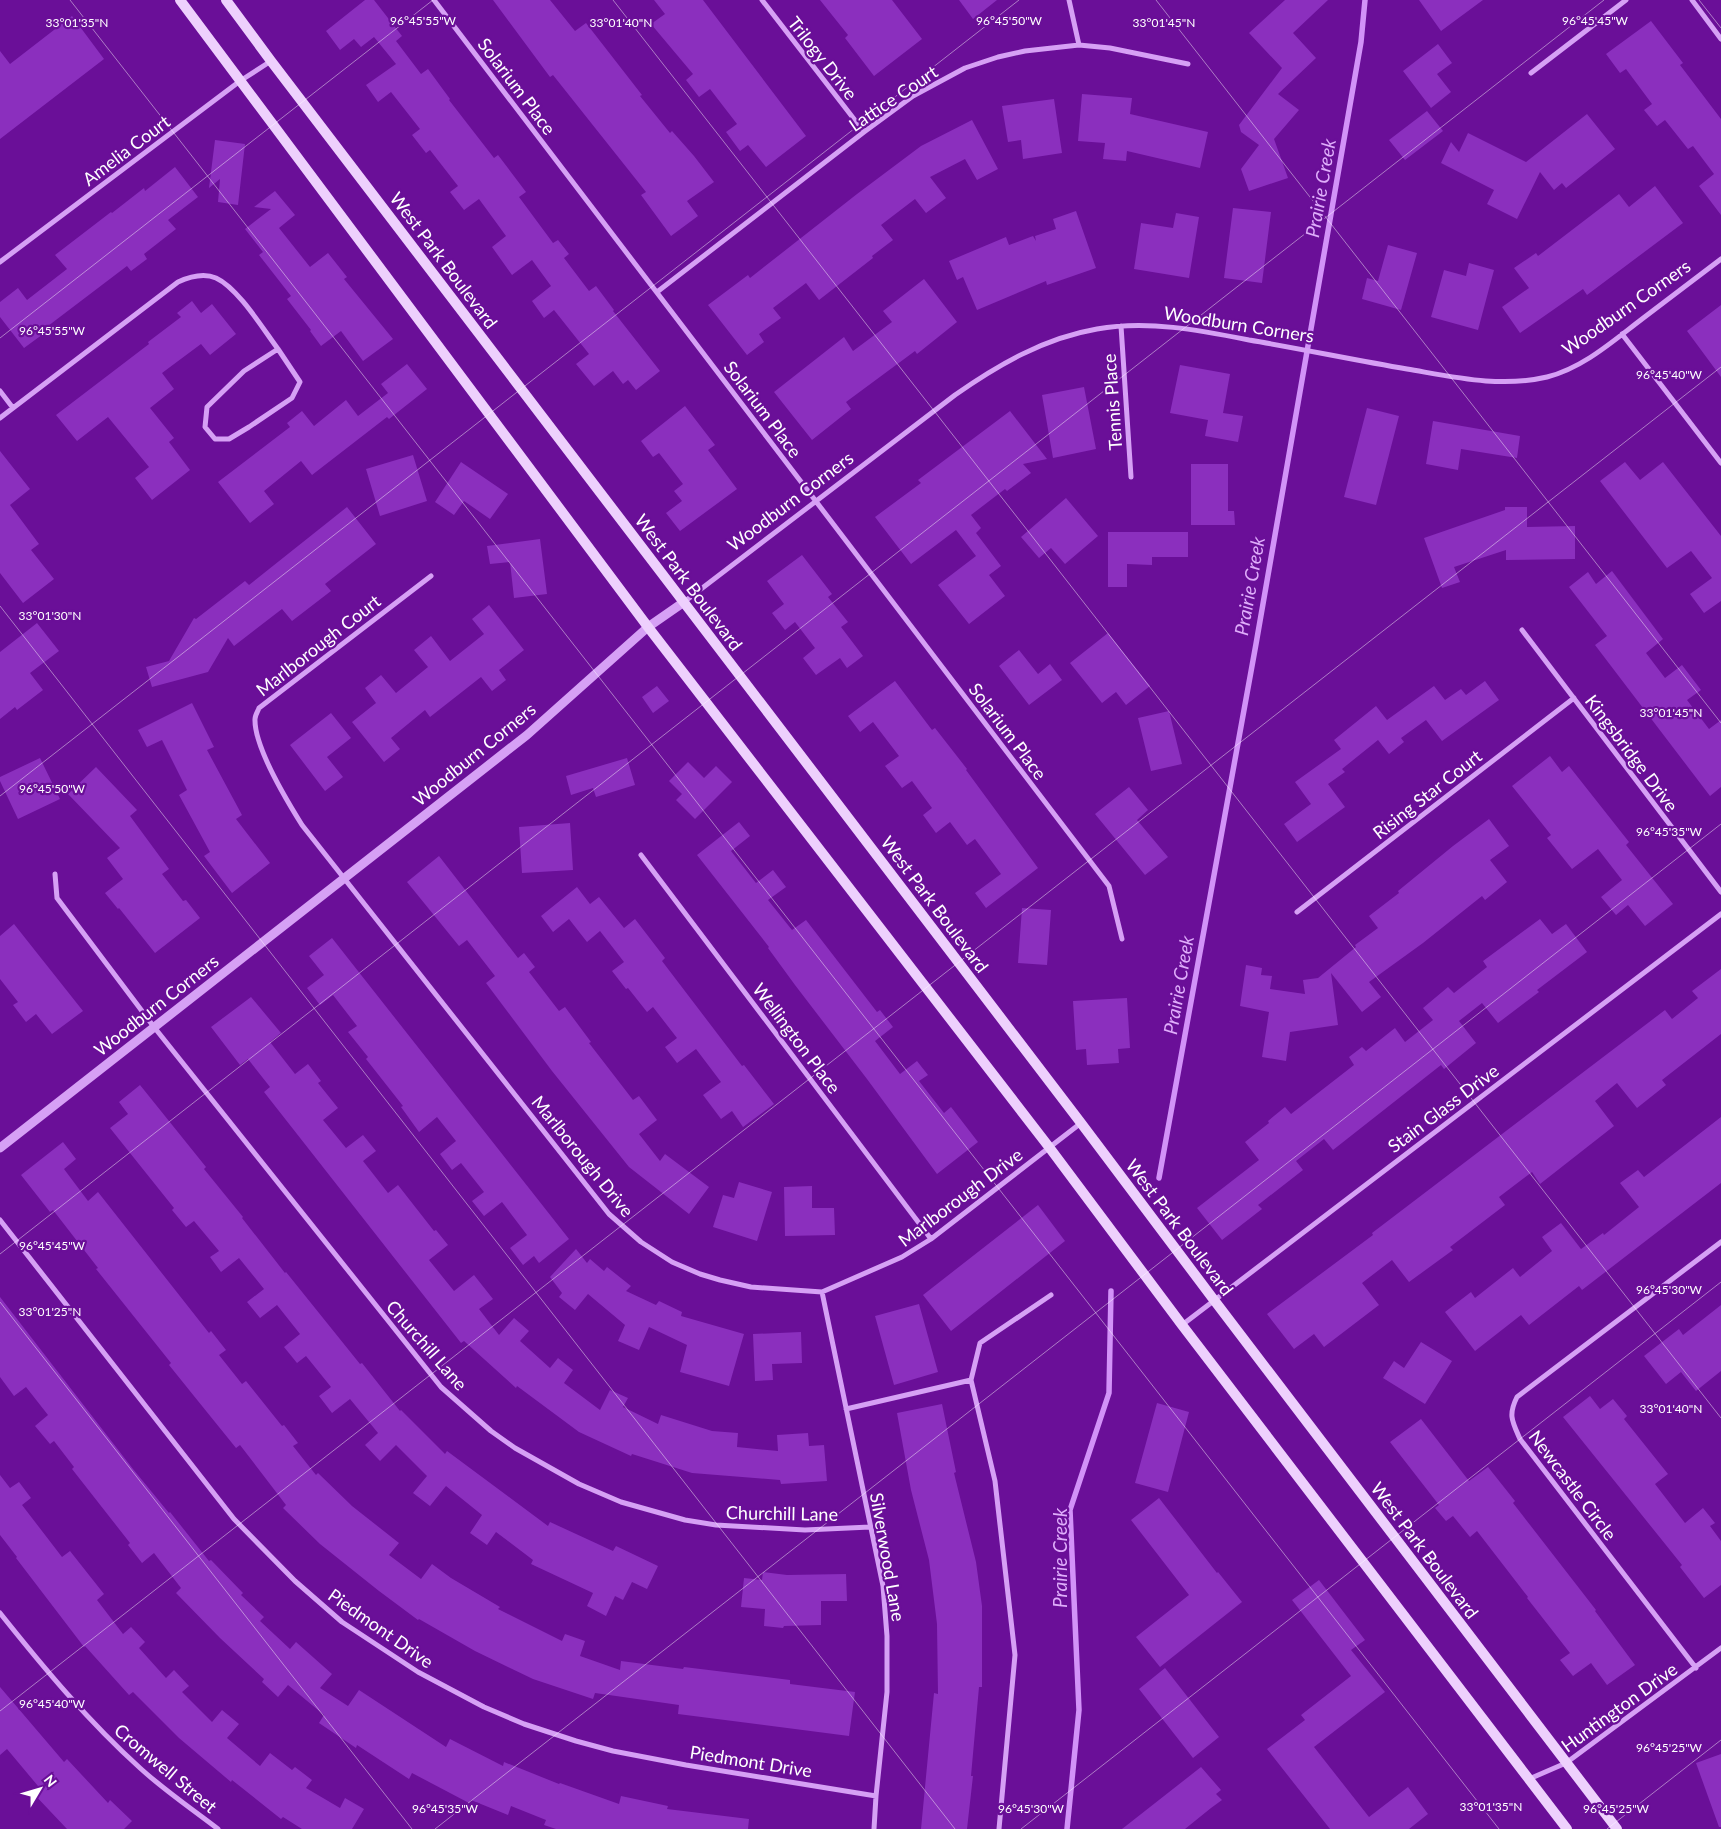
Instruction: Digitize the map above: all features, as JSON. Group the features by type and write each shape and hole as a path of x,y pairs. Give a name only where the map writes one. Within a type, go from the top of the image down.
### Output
{"main road":[{"path":"180,0 648,627 1049,1147 1182,1325 1567,1829"},
{"name":"West Park Boulevard","path":"226,0 1617,1829"}],"street":[{"name":"Solarium Place","path":"434,0 815,502 1110,886 1122,939"},
{"name":"Trilogy Drive","path":"762,0 864,132"},
{"path":"1070,0 1079,45"},
{"path":"1530,73 1626,0"},
{"path":"1692,0 1721,39"},
{"name":"Lattice Court","path":"657,292 913,96 965,68 1024,51 1079,45 1110,48 1188,64"},
{"name":"Amelia Court","path":"0,262 240,81 271,61"},
{"name":"Woodburn Corners","path":"0,1148 527,735 648,627 684,602 955,395 988,372 1056,339 1096,329 1121,326 1165,326 1469,380 1525,381 1549,376 1571,368 1597,353 1721,259"},
{"path":"0,418 178,282 190,277 216,278 231,288 278,349 300,382 292,398 230,439 214,439 205,427 207,408 244,371 278,349"},
{"name":"Tennis Place","path":"1121,326 1131,477"},
{"path":"1622,334 1721,463"},
{"path":"0,391 13,408"},
{"name":"Marlborough Court","path":"344,878 302,824 279,788 261,745 255,718 259,708 275,695 431,576"},
{"name":"Kingsbridge Drive","path":"1522,630 1721,892"},
{"name":"Rising Star Court","path":"1298,912 1574,698"},
{"name":"Wellington Place","path":"642,854 931,1239"},
{"name":"Churchill Lane","path":"55,874 57,898 154,1027 441,1388 491,1431 515,1448 579,1484 621,1502 685,1520 716,1525 805,1530 870,1527"},
{"name":"Marlborough Drive","path":"344,878 609,1214 641,1242 672,1262 700,1274 751,1287 822,1292 902,1257 931,1239 1081,1122"},
{"name":"Stain Glass Drive","path":"1182,1325 1721,914"},
{"name":"Piedmont Drive","path":"0,1220 234,1519 295,1581 342,1622 418,1672 484,1707 524,1724 576,1741 614,1751 686,1765 876,1796"},
{"name":"Newcastle Circle","path":"1696,1668 1520,1439 1513,1423 1511,1408 1517,1397 1721,1242"},
{"name":"Silverwood Lane","path":"822,1292 883,1586 888,1636 887,1692 874,1829"},
{"path":"999,1829 1015,1655 995,1481 971,1380 980,1343 1052,1295"},
{"path":"846,1409 971,1380"},
{"name":"Cromwell Street","path":"0,1612 64,1690 110,1740 141,1769 218,1829"},
{"name":"Huntington Drive","path":"1529,1779 1566,1763 1721,1648"}],"building":[{"path":"365,0 374,0 402,36 396,41 421,74 428,69 449,100 494,158 498,155 526,192 519,197 553,243 558,240 569,254 564,258 589,291 596,286 660,371 636,390 628,380 623,384 613,371 594,386 576,364 589,354 554,310 544,318 532,301 551,286 532,260 512,275 492,247 506,236 479,199 464,210 450,192 458,186 430,150 426,153 412,135 420,129 391,92 378,102 366,85 396,64 374,37 361,47 354,39 340,50 326,31"},
{"path":"493,0 550,0 575,31 586,23 642,95 640,96 670,133 672,131 694,156 714,182 687,201 698,216 671,236 641,195 646,192 553,75 550,77"},
{"path":"654,0 703,0 806,136 766,167 748,145 740,151 726,132 737,124 710,89 699,97 686,80 693,74 651,24 665,14"},
{"path":"820,0 892,0 922,39 874,76 845,38 848,35"},
{"path":"959,0 997,0 973,19"},
{"path":"1285,0 1328,0 1293,33 1316,58 1278,94 1299,110 1274,139 1288,178 1249,191 1241,169 1259,145 1241,132 1239,125 1282,68 1249,33"},
{"path":"1419,0 1483,0 1441,31"},
{"path":"72,16 104,59 0,139 0,51 10,64"},
{"path":"1651,21 1683,63 1680,65 1721,119 1721,215 1699,186 1714,174 1693,146 1688,149 1665,120 1657,126 1644,110 1652,104 1626,69 1620,73 1606,54"},
{"path":"1438,44 1452,63 1437,74 1451,92 1431,108 1403,71"},
{"path":"1082,94 1132,98 1130,114 1208,132 1200,168 1127,151 1126,161 1103,159 1105,143 1078,141"},
{"path":"1054,99 1062,153 1023,159 1021,140 1008,142 1002,106"},
{"path":"1427,111 1443,131 1405,160 1389,140"},
{"path":"1587,114 1615,149 1566,188 1562,183 1554,190 1540,172 1517,219 1487,204 1494,190 1441,163 1451,142 1459,152 1468,133 1526,162"},
{"path":"972,120 998,169 977,180 965,159 930,177 946,198 926,213 915,199 881,225 893,240 819,300 806,283 773,308 781,318 759,334 764,342 747,355 708,305 748,275 750,278 921,146"},
{"path":"215,140 245,144 238,205 218,202 220,179 209,188"},
{"path":"175,167 198,197 168,220 176,229 144,254 147,259 131,271 127,266 48,326 50,329 24,348 0,317 0,302 18,288 27,300 67,269 55,255 144,188 145,191"},
{"path":"1655,186 1683,223 1587,295 1583,289 1520,333 1502,307 1529,288 1514,268 1536,253 1538,256 1619,194 1629,207"},
{"path":"275,191 295,215 279,228 310,267 328,253 347,277 344,279 393,339 363,361 341,331 321,346 287,299 291,296 259,255 263,252 245,229 271,209 254,207"},
{"path":"1233,208 1271,212 1262,283 1224,278"},
{"path":"1076,211 1096,268 1047,285 1046,281 977,310 963,277 957,280 949,261 1006,237 1009,245 1033,236 1036,241 1035,236 1056,229 1053,219"},
{"path":"1176,213 1199,217 1189,278 1134,269 1141,223 1173,228"},
{"path":"1388,245 1417,253 1401,310 1362,299 1367,278 1378,281"},
{"path":"1469,263 1494,270 1478,330 1431,317 1444,270 1466,276"},
{"path":"924,279 957,322 917,354 915,351 846,402 851,409 812,440 774,392 844,337 853,351 892,322 883,311"},
{"path":"192,301 201,313 212,304 236,334 210,355 201,344 162,373 174,389 150,408 174,438 169,442 190,470 152,500 135,478 149,467 108,417 77,441 56,415 149,344 148,342 181,317 177,313"},
{"path":"1721,305 1721,377 1687,331"},
{"path":"407,364 427,389 389,419 387,417 312,475 301,461 264,491 274,504 250,523 218,482 290,427 287,423 302,411 314,426 346,400 358,416 388,393 381,384"},
{"path":"1180,365 1230,374 1223,413 1243,416 1238,442 1205,436 1208,420 1170,413"},
{"path":"1084,387 1096,449 1053,458 1042,395"},
{"path":"685,406 715,445 708,450 737,489 680,531 666,513 682,501 674,491 683,484 659,453 653,457 641,441"},
{"path":"1367,408 1399,416 1376,505 1344,497"},
{"path":"1010,411 1047,459 1023,464 1031,473 1007,491 1005,489 971,515 981,528 976,533 1001,566 989,575 1005,596 969,624 938,585 976,556 956,530 911,564 875,517 921,483 918,480"},
{"path":"1433,421 1520,436 1517,458 1461,449 1458,470 1426,464"},
{"path":"0,451 30,489 10,505 39,544 31,550 54,579 23,603 0,573"},
{"path":"413,455 427,501 380,516 366,469"},
{"path":"461,462 508,494 490,519 464,501 454,515 435,502"},
{"path":"1625,462 1640,480 1663,462 1721,536 1721,601 1704,613 1690,594 1712,578 1691,551 1667,568 1600,481"},
{"path":"1191,464 1228,464 1228,511 1234,511 1235,525 1191,525"},
{"path":"1066,498 1098,536 1065,564 1051,548 1039,558 1021,537"},
{"path":"347,507 376,544 325,584 331,591 292,621 282,609 234,646 228,638 208,672 152,687 146,667 169,661 194,618 196,619 245,581 249,585"},
{"path":"1505,507 1527,507 1527,527 1575,526 1575,559 1506,560 1506,550 1454,567 1460,582 1442,588 1424,538 1505,510"},
{"path":"1108,532 1188,532 1188,557 1152,557 1152,565 1127,564 1127,587 1108,587"},
{"path":"540,539 547,594 514,598 510,562 490,564 487,546"},
{"path":"802,555 832,594 828,597 848,622 841,627 863,656 847,668 840,658 816,675 803,658 815,648 795,622 785,630 772,613 784,604 767,581"},
{"path":"1612,571 1663,639 1646,653 1665,678 1682,665 1701,690 1687,700 1709,729 1721,720 1721,787 1710,796 1595,645 1607,636 1569,587 1588,572 1596,584"},
{"path":"489,605 524,650 499,670 506,680 492,691 481,677 430,717 425,710 391,738 400,749 384,762 352,722 376,703 365,688 381,675 396,693 428,667 414,650 431,636 450,661 484,634 472,619"},
{"path":"37,623 59,651 30,673 43,690 17,710 15,707 0,719 0,652"},
{"path":"1108,633 1150,686 1126,705 1116,692 1102,703 1070,663"},
{"path":"1019,650 1038,674 1050,664 1062,680 1029,705 999,666"},
{"path":"895,681 932,730 935,728 967,769 1038,868 986,908 975,893 1001,874 975,839 967,845 950,822 936,833 923,815 932,808 912,781 902,788 885,766 899,756 873,722 860,732 848,716"},
{"path":"1485,681 1499,700 1442,741 1426,720 1401,738 1404,742 1389,754 1378,740 1342,769 1345,772 1328,784 1345,807 1297,842 1284,824 1311,804 1295,782 1341,749 1334,740 1376,706 1387,720 1434,686 1445,700 1461,689 1466,695"},
{"path":"657,686 669,701 653,713 642,697"},
{"path":"192,703 214,747 207,750 242,815 236,819 270,863 232,893 204,856 210,852 179,795 187,790 162,740 147,747 138,730"},
{"path":"1169,711 1182,764 1151,771 1138,718"},
{"path":"331,713 351,738 327,757 343,777 325,791 290,745"},
{"path":"1550,756 1562,772 1569,766 1629,842 1626,845 1673,904 1645,926 1628,905 1616,915 1601,897 1622,880 1598,849 1572,869 1547,838 1551,835 1512,786"},
{"path":"40,758 60,799 18,819 0,781 0,777"},
{"path":"627,758 635,785 596,797 593,788 571,795 566,776"},
{"path":"688,762 704,778 716,766 732,782 695,819 676,800 682,794 669,781"},
{"path":"96,767 137,810 130,816 169,869 162,874 183,901 186,900 200,918 155,953 105,893 123,879 107,858 120,848 68,794"},
{"path":"1129,787 1148,810 1137,820 1168,857 1145,875 1095,814"},
{"path":"1489,819 1509,846 1490,860 1507,882 1485,900 1482,896 1423,943 1369,982 1381,997 1362,1012 1331,973 1338,1025 1290,1032 1286,1061 1262,1057 1269,1012 1240,1006 1246,965 1262,968 1261,975 1272,976 1270,989 1305,994 1303,980 1318,978 1356,947 1355,945 1378,928 1369,916 1399,893 1398,891 1453,846"},
{"path":"739,822 750,836 731,851 756,883 773,870 786,887 768,900 792,930 806,920 877,1012 880,1010 893,1027 875,1041 900,1074 917,1061 928,1075 919,1081 944,1113 951,1107 978,1142 937,1174 795,985 769,947 697,855"},
{"path":"570,823 573,870 522,873 519,827"},
{"path":"439,856 518,958 524,953 535,967 529,972 559,1011 565,1007 591,1042 589,1043 633,1100 639,1096 657,1120 639,1134 660,1161 665,1154 709,1187 689,1214 629,1167 552,1071 486,983 495,976 467,940 459,946 407,882"},
{"path":"577,887 590,904 599,897 624,928 635,919 665,958 662,961 742,1066 744,1065 774,1104 743,1127 732,1111 721,1119 703,1095 721,1082 696,1049 677,1063 665,1047 677,1038 653,1007 647,1012 612,971 624,962 600,931 587,942 569,919 553,932 541,916"},
{"path":"1022,908 1051,910 1047,965 1018,963"},
{"path":"1540,919 1552,934 1566,924 1587,952 1498,1023 1482,1003 1459,1021 1476,1043 1444,1069 1441,1065 1333,1150 1324,1139 1296,1161 1303,1170 1258,1205 1262,1209 1222,1240 1197,1208 1259,1160 1245,1142 1269,1123 1268,1121 1285,1107 1291,1114 1354,1065 1349,1057 1362,1047 1366,1051 1395,1028 1405,1042 1433,1020 1423,1008 1448,987 1454,993 1487,967 1483,961"},
{"path":"14,924 83,1011 52,1034 36,1014 26,1022 13,1005 18,1002 0,979 0,936"},
{"path":"332,938 569,1239 539,1263 534,1256 523,1265 510,1248 527,1235 502,1202 484,1216 472,1201 484,1192 461,1163 452,1170 440,1154 456,1141 437,1117 419,1132 401,1107 403,1106 366,1059 368,1057 348,1032 357,1026 333,995 320,1005 307,988 324,975 309,956"},
{"path":"1721,969 1721,1034 1662,1080 1666,1085 1637,1108 1617,1083 1595,1101 1614,1126 1540,1184 1532,1172 1499,1197 1505,1205 1450,1247 1453,1250 1409,1282 1392,1260 1362,1283 1379,1305 1324,1347 1314,1334 1294,1349 1267,1314 1373,1235 1372,1233 1665,1010 1672,1019 1698,998 1692,991"},
{"path":"251,997 281,1033 270,1042 295,1074 308,1064 321,1081 318,1083 338,1108 323,1120 346,1148 363,1135 376,1151 363,1161 388,1193 398,1185 434,1231 436,1230 448,1245 429,1260 454,1291 474,1275 493,1299 479,1309 499,1335 514,1318 529,1331 520,1341 550,1368 558,1358 573,1370 564,1383 600,1410 610,1390 628,1398 623,1407 658,1424 661,1415 712,1431 738,1433 737,1447 778,1451 777,1435 808,1433 809,1446 824,1445 827,1481 781,1484 780,1480 692,1473 632,1454 631,1456 579,1432 517,1386 516,1388 464,1341 461,1343 264,1092 270,1087 248,1059 240,1065 211,1027"},
{"path":"1127,998 1130,1048 1118,1049 1119,1063 1087,1065 1086,1049 1076,1050 1073,1001"},
{"path":"140,1085 206,1167 204,1169 285,1273 360,1364 362,1363 400,1411 445,1454 447,1451 548,1526 550,1522 613,1551 616,1546 658,1566 647,1589 632,1582 623,1600 615,1596 606,1616 587,1606 593,1593 531,1564 533,1560 496,1532 487,1545 470,1533 482,1515 446,1486 430,1506 413,1493 427,1476 396,1445 380,1461 365,1445 378,1433 350,1399 332,1413 319,1396 331,1387 306,1356 297,1363 284,1347 300,1334 277,1305 260,1318 247,1302 264,1289 239,1258 221,1272 210,1257 219,1251 194,1221 186,1227 172,1210 174,1208 110,1128 128,1114 119,1102"},
{"path":"1721,1117 1721,1183 1582,1290 1579,1286 1529,1325 1521,1315 1475,1351 1445,1312 1471,1292 1475,1298 1513,1268 1520,1277 1552,1251 1542,1237 1561,1223 1581,1249 1603,1233 1604,1235 1639,1207 1620,1183 1638,1170 1644,1177"},
{"path":"63,1142 76,1159 64,1169 88,1201 98,1192 209,1333 211,1331 226,1350 219,1355 242,1384 246,1381 298,1443 293,1446 316,1475 318,1473 352,1506 399,1543 389,1555 421,1579 432,1564 451,1578 500,1607 498,1609 562,1641 565,1634 585,1641 580,1656 620,1670 621,1661 790,1680 790,1684 855,1692 849,1736 678,1714 679,1705 595,1693 593,1699 533,1679 475,1651 418,1620 379,1591 320,1544 283,1508 286,1505 240,1445 236,1448 169,1365 171,1363 96,1269 98,1268 53,1210 50,1212 21,1175"},
{"path":"739,1182 772,1192 757,1241 713,1227 723,1195 734,1198"},
{"path":"812,1186 812,1208 834,1208 835,1235 785,1236 784,1187"},
{"path":"1038,1205 1065,1241 951,1331 923,1295"},
{"path":"576,1249 587,1263 590,1259 604,1271 607,1267 631,1286 626,1291 656,1305 659,1301 682,1312 681,1316 744,1334 729,1386 680,1372 687,1345 649,1327 639,1350 618,1341 625,1325 588,1294 575,1310 559,1297 562,1293 550,1277"},
{"path":"0,1297 169,1513 209,1561 211,1560 243,1593 241,1595 264,1617 260,1621 290,1649 296,1642 332,1674 320,1688 348,1706 359,1690 446,1747 450,1739 503,1766 504,1762 559,1784 619,1804 621,1796 668,1806 667,1809 749,1819 748,1829 556,1829 544,1825 546,1820 511,1806 508,1815 471,1800 469,1803 412,1773 409,1779 357,1745 356,1748 319,1723 324,1715 288,1685 278,1697 262,1682 264,1679 176,1593 181,1588 154,1553 142,1563 128,1545 130,1543 72,1469 74,1467 54,1441 50,1444 35,1426 48,1415 26,1387 14,1396 0,1377"},
{"path":"919,1304 938,1372 894,1385 875,1316"},
{"path":"1721,1305 1721,1371 1696,1391 1681,1372 1666,1384 1644,1356 1679,1329 1683,1335"},
{"path":"801,1332 802,1363 772,1364 773,1380 755,1381 753,1334"},
{"path":"1421,1342 1452,1361 1425,1404 1383,1378 1394,1361 1404,1368"},
{"path":"1590,1396 1600,1409 1613,1399 1627,1416 1624,1419 1668,1474 1655,1484 1685,1523 1703,1508 1715,1523 1710,1526 1721,1541 1721,1585 1704,1598 1680,1567 1682,1565 1563,1417"},
{"path":"1157,1403 1189,1412 1168,1492 1135,1483"},
{"path":"942,1404 956,1472 954,1473 976,1562 982,1606 982,1687 979,1687 971,1776 973,1776 967,1829 921,1829 934,1693 938,1694 937,1624 929,1560 911,1490 897,1413"},
{"path":"1421,1419 1469,1481 1488,1467 1635,1665 1607,1685 1591,1663 1573,1676 1560,1660 1570,1653 1477,1531 1470,1537 1453,1516 1446,1521 1435,1508 1439,1505 1390,1442"},
{"path":"0,1475 10,1488 19,1482 31,1498 22,1505 62,1557 70,1551 104,1594 97,1600 123,1634 131,1627 145,1642 139,1648 166,1678 174,1670 189,1686 182,1692 212,1722 222,1710 239,1724 227,1738 260,1766 270,1753 292,1770 295,1767 312,1780 306,1788 340,1808 345,1798 364,1809 352,1829 302,1829 283,1817 281,1819 232,1780 231,1782 179,1738 133,1692 129,1695 84,1647 0,1535"},
{"path":"1159,1498 1242,1602 1160,1667 1136,1637 1189,1595 1131,1520"},
{"path":"763,1572 787,1575 846,1574 847,1601 821,1601 821,1625 784,1626 783,1628 764,1626 765,1609 741,1607 744,1578 762,1580"},
{"path":"1319,1580 1365,1640 1351,1650 1385,1692 1314,1747 1369,1817 1408,1787 1428,1814 1409,1829 1330,1829 1267,1749 1305,1720 1301,1715 1351,1676 1292,1600"},
{"path":"1165,1668 1219,1737 1193,1758 1139,1689"},
{"path":"0,1687 64,1762 67,1759 108,1803 110,1800 132,1821 124,1829 67,1829 32,1792 38,1786 7,1749 0,1755"},
{"path":"1721,1754 1721,1827 1719,1827 1696,1763"},
{"path":"1201,1767 1221,1790 1216,1794 1222,1800 1185,1829 1122,1829"}],"waterway":[{"name":"Prairie Creek","path":"1159,1178 1256,644 1361,42 1365,0"},
{"name":"Prairie Creek","path":"1067,1829 1079,1710 1070,1510 1109,1393 1111,1291"}]}
